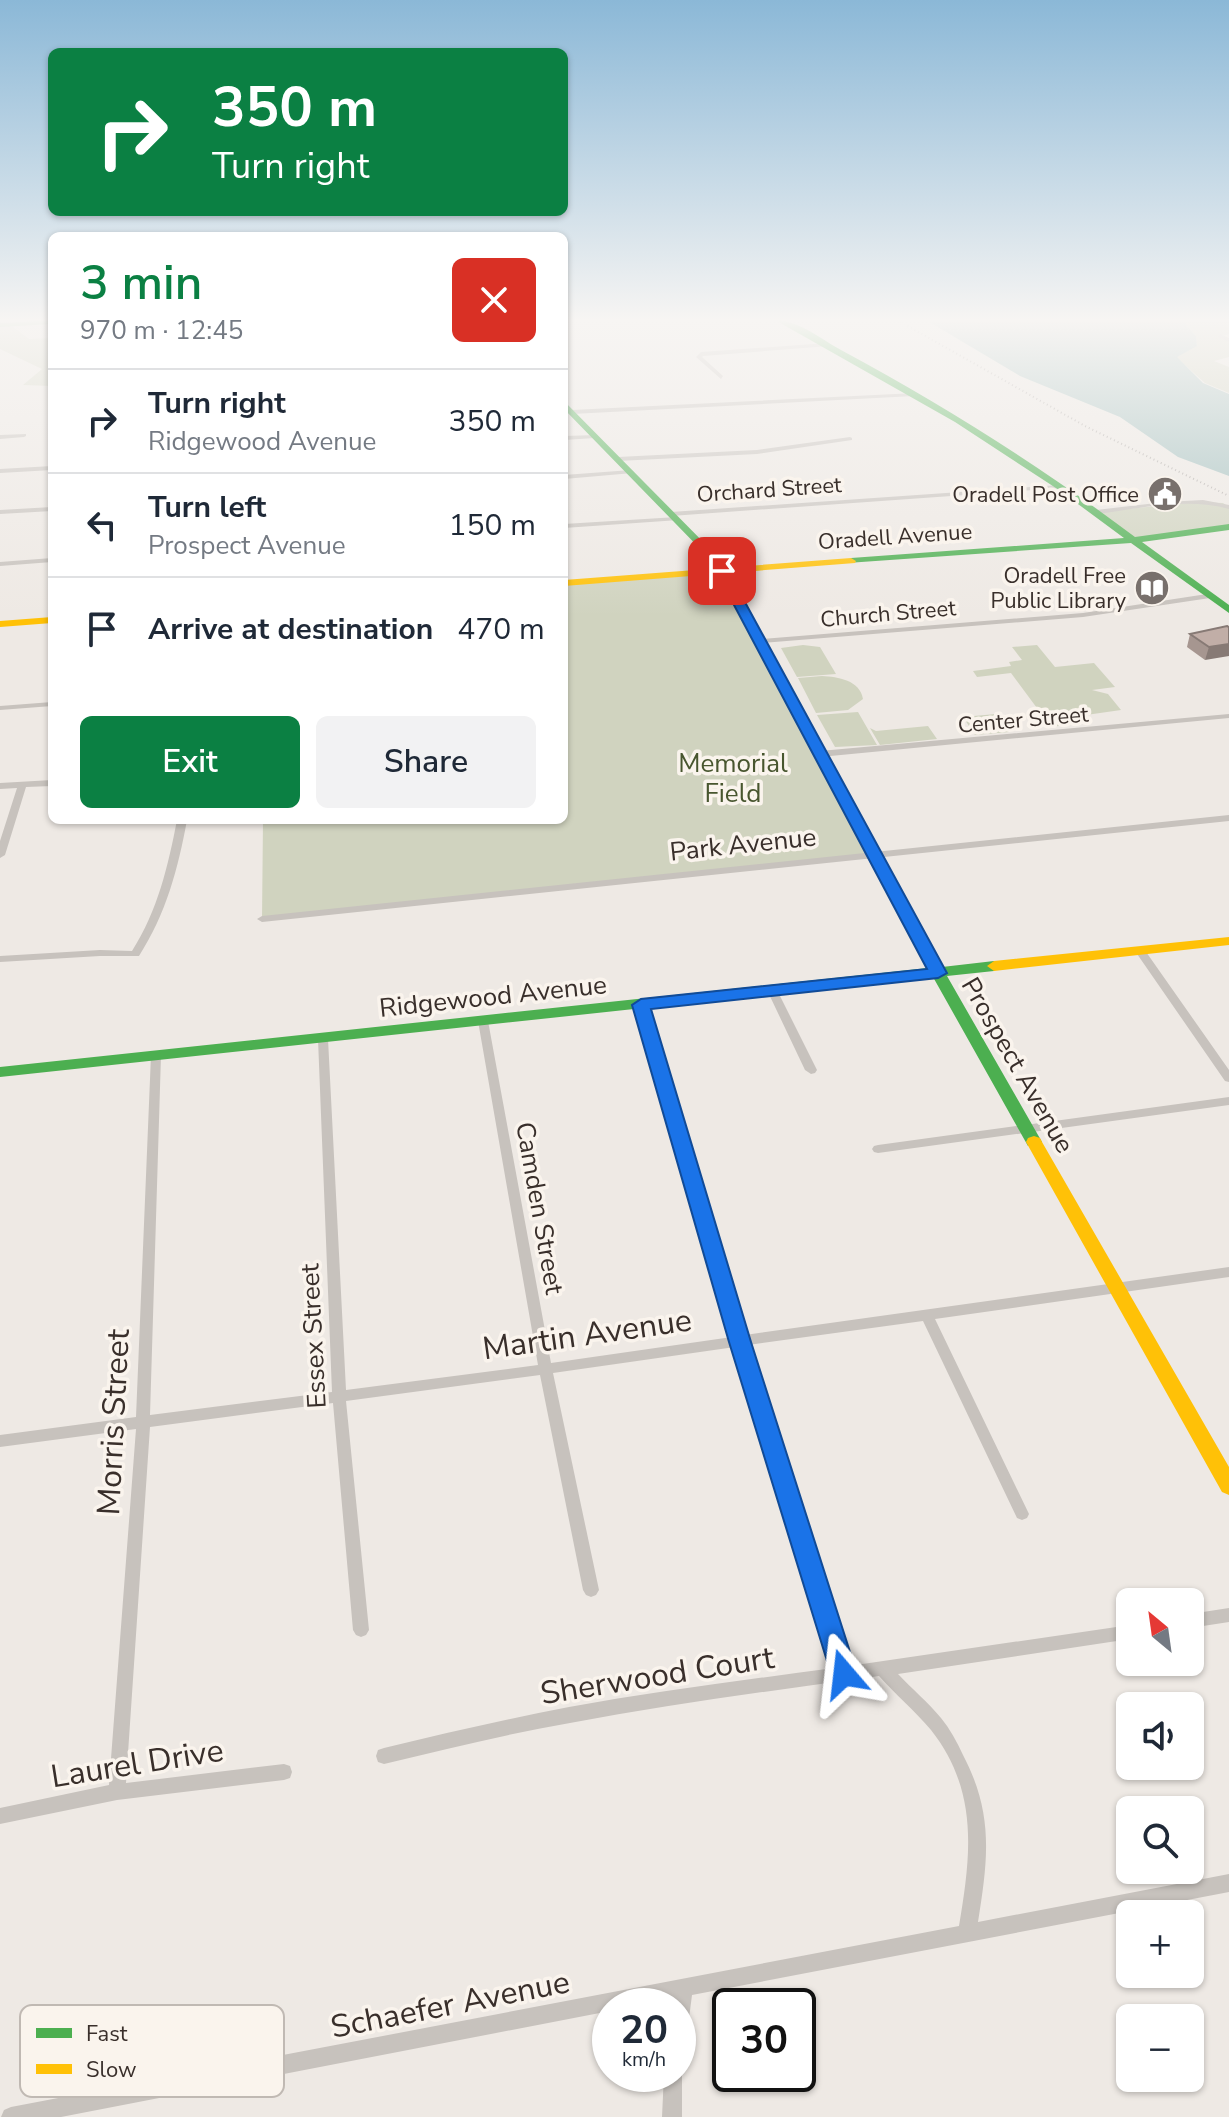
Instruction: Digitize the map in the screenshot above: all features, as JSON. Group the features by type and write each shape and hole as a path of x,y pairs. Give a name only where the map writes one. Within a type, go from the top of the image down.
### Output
{"street":[{"name":"Prospect Avenue","path":"578,419 716,560 938,973 1229,1486"},
{"path":"953,419 1060,487 1229,610"},
{"path":"0,437 24,435"},
{"path":"568,438 595,436"},
{"path":"618,459 757,452 850,439"},
{"path":"0,471 48,468"},
{"path":"568,477 631,472"},
{"name":"Orchard Street","path":"568,526 1060,487"},
{"path":"1096,512 1197,502 1229,507"},
{"path":"0,512 48,509"},
{"name":"Oradell Avenue","path":"568,583 1133,540 1229,527"},
{"path":"0,564 48,560"},
{"name":"Church Street","path":"762,641 1083,615 1207,596"},
{"path":"0,624 48,620"},
{"path":"0,708 48,704"},
{"name":"Center Street","path":"820,754 1229,716"},
{"path":"0,786 48,783"},
{"path":"0,855 23,784"},
{"name":"Park Avenue","path":"262,919 1229,818"},
{"path":"0,959 135,954 160,912 173,870 181,824"},
{"name":"Ridgewood Avenue","path":"0,1072 1229,941"},
{"path":"1140,951 1229,1078"},
{"path":"772,990 811,1070"},
{"path":"641,1005 740,1342 844,1674"},
{"name":"Camden Street","path":"483,1021 545,1369 591,1590"},
{"name":"Essex Street","path":"323,1039 339,1394 361,1630"},
{"name":"Morris Street","path":"117,1792 143,1422 156,1055"},
{"path":"878,1149 1026,1126 1229,1101"},
{"name":"Martin Avenue","path":"0,1441 545,1369 1229,1272"},
{"path":"926,1314 1022,1514"},
{"path":"1204,1619 1229,1615"},
{"name":"Sherwood Court","path":"384,1756 456,1737 844,1674 1116,1634"},
{"path":"883,1669 936,1724 968,1776 977,1809 979,1840 967,1932"},
{"name":"Laurel Drive","path":"0,1816 117,1792 284,1772"},
{"name":"Schaefer Avenue","path":"694,1988 1229,1883"},
{"name":"Schaefer Avenue","path":"284,2065 592,2007"},
{"path":"672,2117 673,2092"},
{"name":"Schaefer Avenue","path":"11,2117 117,2097"}],"green space":[{"path":"1197,502 1223,503 1229,507 1229,527 1133,540 1096,512"},
{"name":"Memorial Field","path":"722,571 874,853 262,919 263,824 568,824 568,583"},
{"path":"803,645 820,647 836,674 797,677 781,648"},
{"path":"1037,645 1055,667 1094,663 1115,687 1092,690 1108,694 1121,710 1086,715 1075,708 1089,722 1051,727 1011,673 977,677 973,671 1011,666 1009,662 1022,660 1012,647"},
{"path":"822,676 853,684 863,699 848,710 816,713 798,678"},
{"path":"858,712 877,745 835,747 817,715"},
{"path":"996,714 1009,732 975,735 963,717"},
{"path":"928,726 937,739 880,745 870,728 876,731"}],"water":[{"path":"1123,419 1229,419 1229,476 1178,457"}],"building":[{"path":"1227,626 1229,644 1209,647 1190,634"}],"railway":[{"path":"1072,419 1229,496"}],"traffic: fast":[{"path":"578,419 716,560 938,973 1034,1142"},
{"path":"954,419 1083,503 1229,610"},
{"path":"1133,540 1229,527"},
{"path":"851,561 1133,540"},
{"path":"0,1072 994,966"}],"traffic: slow":[{"path":"568,583 851,561"},
{"path":"0,624 48,620"},
{"path":"994,966 1229,941"},
{"path":"1034,1142 1229,1486"}],"place":[{"name":"Oradell Post Office","path":"1165,494"},
{"name":"Oradell Free Public Library","path":"1152,588"}],"route":[{"path":"722,571 938,973 641,1005 740,1342 844,1674"}]}
